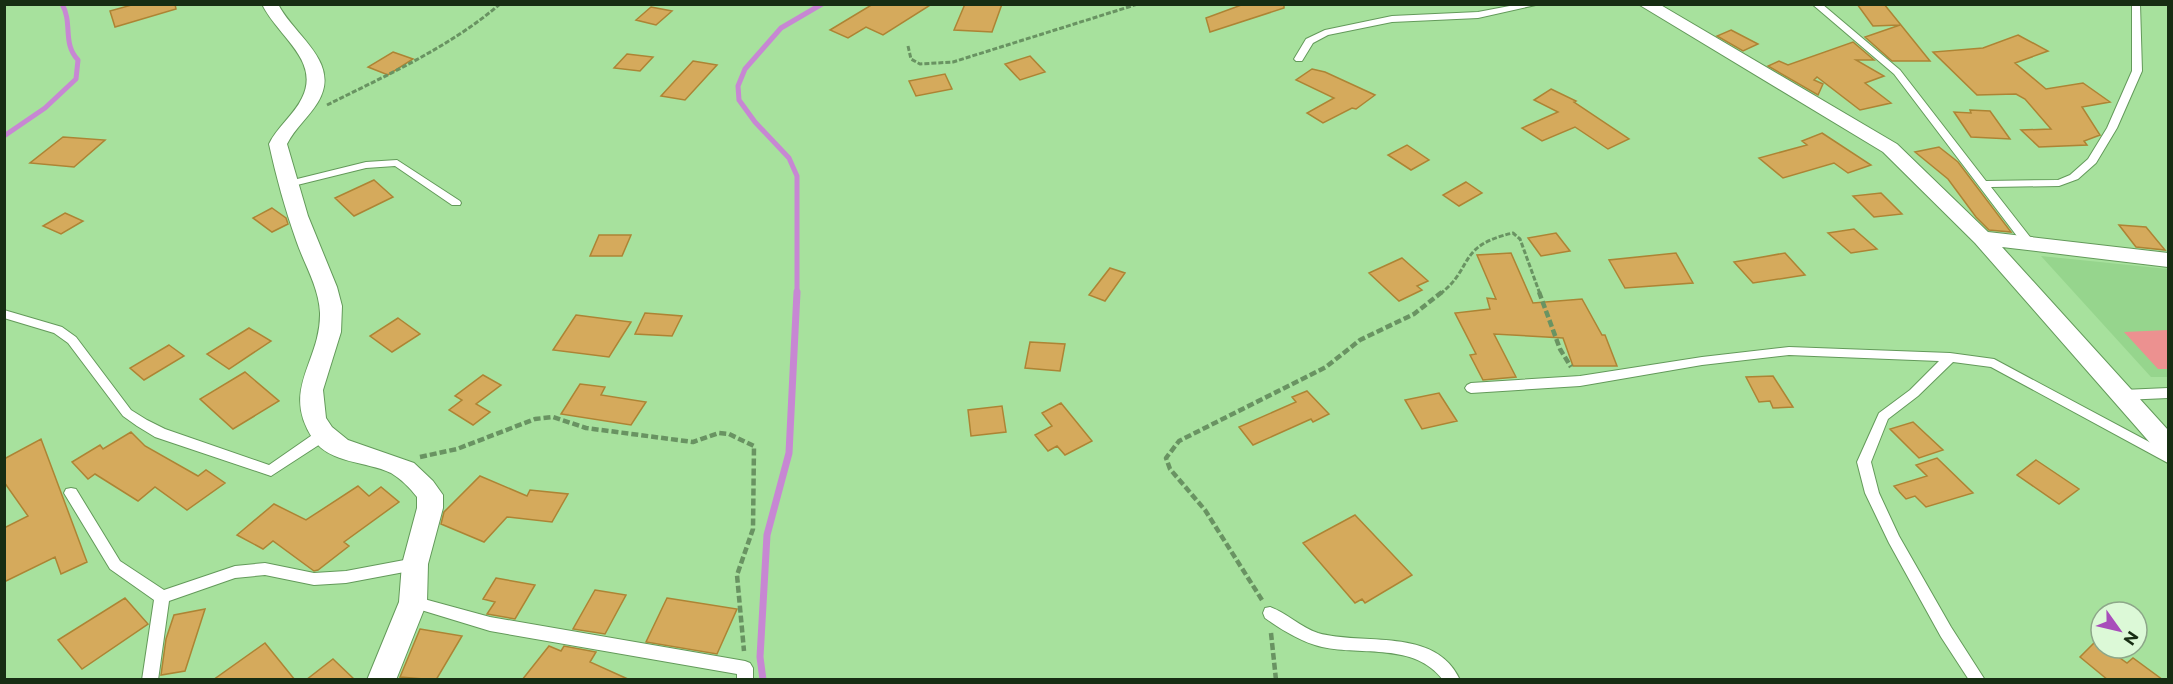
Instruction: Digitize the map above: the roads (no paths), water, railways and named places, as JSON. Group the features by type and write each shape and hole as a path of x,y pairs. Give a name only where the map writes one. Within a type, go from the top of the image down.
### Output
{"street":[{"path":"270,4 278,18 315,63 318,79 316,88 278,144 306,239 331,301 329,329 309,395 312,412 323,435 347,451 404,468 430,495 430,508 415,564 412,602 381,680"},
{"path":"1646,4 1890,148 1982,238 2169,446"},
{"path":"1982,238 2169,260"}],"lane":[{"path":"1299,59 1309,41 1325,33 1392,20 1478,15 1536,4"},
{"path":"1816,4 1898,72 2030,245"},
{"path":"1985,184 2059,183 2074,177 2092,160 2112,128 2137,71 2136,4"},
{"path":"289,184 366,165 397,164 456,203"},
{"path":"4,314 58,330 72,339 127,413 160,433 271,471 323,435"},
{"path":"1471,388 1580,381 1702,361 1789,351 1950,357 1994,363 2169,458"},
{"path":"1950,357 1914,393 1883,416 1863,462 1872,493 1894,539 1946,632 1978,680"},
{"path":"2123,395 2169,393"},
{"path":"71,492 115,565 162,597"},
{"path":"162,597 235,572 265,569 314,579 346,578 415,564"},
{"path":"150,680 162,597"},
{"path":"412,602 490,624 745,674"},
{"path":"1270,613 1289,626 1322,640 1404,648 1444,664 1453,680"}],"waterway":[{"path":"4,136 45,108 76,79 78,60 70,47 67,18 62,4"},
{"path":"797,292 797,176 789,158 755,122 739,100 738,86 745,69 781,28 822,4"},
{"path":"763,680 760,657 767,535 789,453 797,292"}]}
